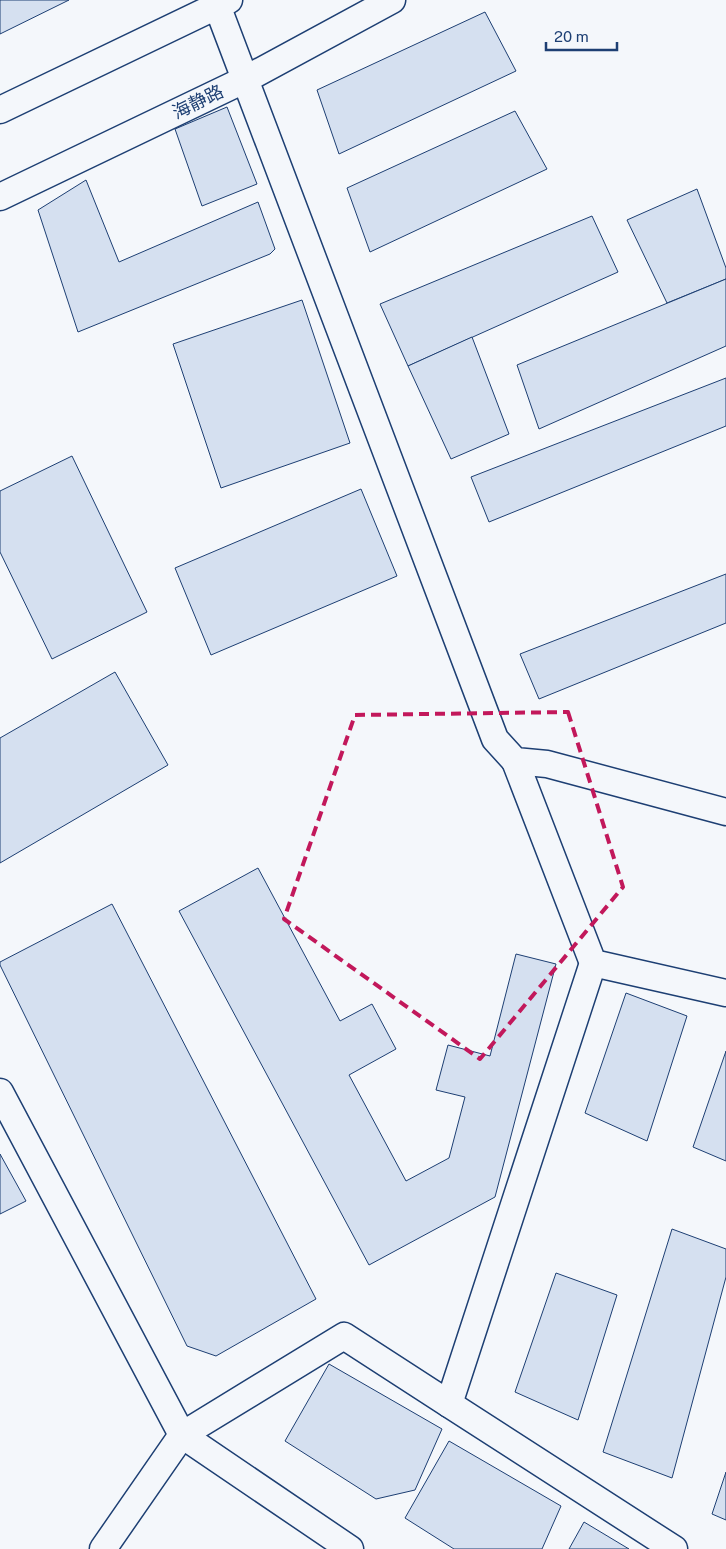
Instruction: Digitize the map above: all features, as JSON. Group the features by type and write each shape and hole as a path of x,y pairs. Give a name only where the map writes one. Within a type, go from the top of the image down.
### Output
{"street":[{"name":"海静路","path":"0,197 246,79 392,0"},
{"path":"0,110 220,2 246,79 495,739 514,761 593,963 449,1404"},
{"path":"514,761 547,764 726,812"},
{"path":"593,963 726,993"},
{"path":"0,1092 182,1435 350,1549"},
{"path":"103,1549 182,1435 344,1336 674,1549"}],"highlighted area":[{"path":"568,712 623,887 480,1059 284,919 355,715"}],"building":[{"path":"0,0 69,0 0,34"},
{"path":"485,12 516,71 339,154 317,90"},
{"path":"227,107 257,184 202,206 175,129"},
{"path":"515,111 547,169 370,252 347,188"},
{"path":"86,180 119,262 258,202 275,249 270,254 78,332 38,210"},
{"path":"697,189 726,268 726,279 667,303 627,220"},
{"path":"592,216 618,272 408,366 380,304"},
{"path":"726,279 726,346 539,429 517,365"},
{"path":"302,300 350,443 221,488 173,344"},
{"path":"472,337 509,434 451,459 408,366"},
{"path":"726,378 726,426 489,522 471,477"},
{"path":"72,456 147,612 52,659 0,552 0,491"},
{"path":"361,489 397,576 211,655 175,568"},
{"path":"726,574 726,623 539,699 520,654"},
{"path":"115,672 168,765 0,863 0,738"},
{"path":"258,868 340,1021 372,1004 396,1049 349,1075 406,1181 449,1158 465,1097 436,1090 448,1045 490,1056 516,954 556,964 495,1197 369,1265 179,911"},
{"path":"112,904 316,1299 216,1356 187,1346 0,965 0,962"},
{"path":"626,993 687,1016 647,1141 585,1113"},
{"path":"726,1051 726,1161 693,1147"},
{"path":"0,1154 26,1201 0,1214"},
{"path":"672,1229 726,1249 726,1277 672,1478 603,1452"},
{"path":"556,1273 617,1295 578,1420 515,1392"},
{"path":"329,1364 442,1429 415,1490 376,1499 285,1441"},
{"path":"449,1441 561,1506 542,1549 454,1549 405,1518"},
{"path":"726,1472 726,1520 712,1514"},
{"path":"584,1522 629,1549 569,1549"}]}
